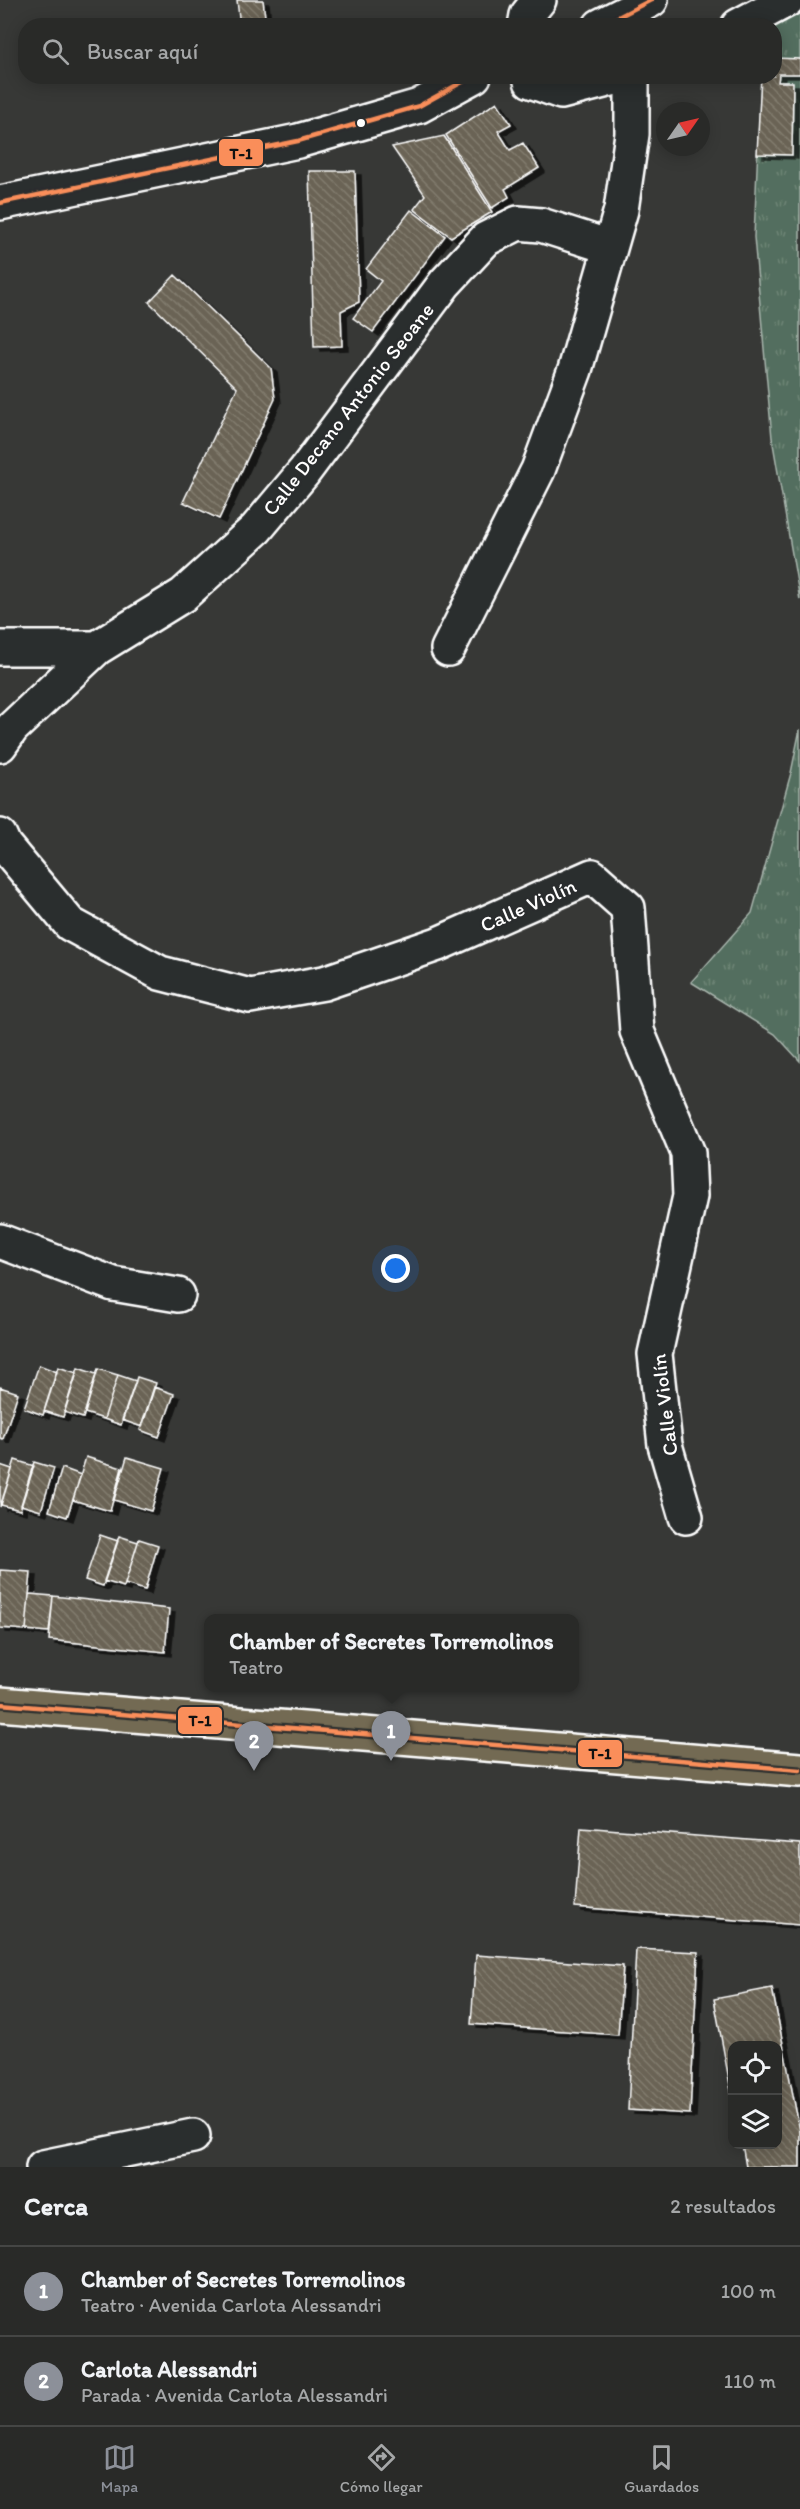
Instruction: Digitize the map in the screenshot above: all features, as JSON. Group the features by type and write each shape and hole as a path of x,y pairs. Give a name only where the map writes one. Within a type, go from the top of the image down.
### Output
{"main road":[{"path":"0,1704 800,1770"}],"street":[{"path":"526,18 538,0"},
{"path":"616,18 651,0"},
{"path":"759,18 789,7"},
{"path":"0,203 298,141 419,106 459,84"},
{"path":"539,84 561,92 592,84"},
{"path":"448,649 538,470 575,370 621,210 632,134 632,84"},
{"name":"Calle Decano Antonio Seoane","path":"97,648 183,595 256,528 310,463 445,283 486,238 518,223 541,225 610,247"},
{"path":"0,648 97,648"},
{"path":"0,745 12,728 97,648"},
{"name":"Calle Violín","path":"0,836 4,845 70,924 160,974 250,996 324,983 438,944 592,876 628,908 637,1031 688,1153 690,1196 654,1354 665,1445 686,1518"},
{"path":"0,1241 113,1284 178,1295"},
{"path":"43,2167 193,2136"}],"green space":[{"path":"800,0 800,600 772,438 754,237 761,84 782,84 782,18 773,18"},
{"path":"800,729 800,1061 775,1034 691,982 752,913 791,773"}],"building":[{"path":"237,0 263,0 265,18 239,18"},
{"path":"782,58 800,59 800,74 782,74"},
{"path":"793,82 792,155 757,154 761,84"},
{"path":"497,102 511,124 498,131 510,150 523,143 539,168 505,189 509,197 492,208 446,135"},
{"path":"444,136 492,212 451,237 414,209 425,195 392,147"},
{"path":"309,171 355,171 359,302 341,311 342,346 314,347"},
{"path":"411,210 445,236 373,332 353,318 381,281 366,269"},
{"path":"175,275 271,368 275,399 219,519 183,502 237,388 149,302"},
{"path":"39,1365 57,1372 43,1415 24,1408"},
{"path":"58,1367 77,1373 63,1417 44,1411"},
{"path":"78,1368 96,1374 83,1418 64,1412"},
{"path":"98,1369 118,1375 104,1419 85,1413"},
{"path":"118,1375 136,1381 121,1425 104,1419"},
{"path":"137,1377 156,1383 142,1427 122,1420"},
{"path":"0,1387 18,1393 3,1439 0,1438"},
{"path":"154,1387 174,1394 159,1437 140,1430"},
{"path":"86,1457 122,1468 110,1511 73,1500"},
{"path":"127,1457 164,1468 151,1511 114,1500"},
{"path":"15,1460 34,1466 20,1510 1,1505"},
{"path":"34,1462 54,1468 41,1511 21,1505"},
{"path":"0,1465 12,1469 0,1507"},
{"path":"62,1468 81,1475 67,1517 49,1511"},
{"path":"100,1535 118,1541 103,1586 85,1580"},
{"path":"119,1536 138,1542 124,1587 104,1581"},
{"path":"139,1539 158,1545 145,1590 125,1584"},
{"path":"0,1570 31,1572 26,1630 0,1628"},
{"path":"29,1594 53,1596 49,1632 26,1630"},
{"path":"53,1596 169,1609 165,1652 49,1640"},
{"path":"581,1827 800,1844 800,1925 575,1907"},
{"path":"636,1949 698,1952 690,2114 628,2110"},
{"path":"476,1955 623,1966 618,2035 471,2024"},
{"path":"772,1988 800,2131 800,2167 746,2167 743,2149 782,2149 782,2041 728,2041 728,2074 714,1999"}],"transit line":[{"name":"T-1","path":"616,18 651,0"},
{"name":"T-1","path":"0,203 298,141 419,106 459,84"},
{"name":"T-1","path":"0,1704 800,1770"}],"place":[{"name":"Chamber of Secretes Torremolinos","path":"391,1761"},
{"name":"Carlota Alessandri","path":"254,1771"}]}
